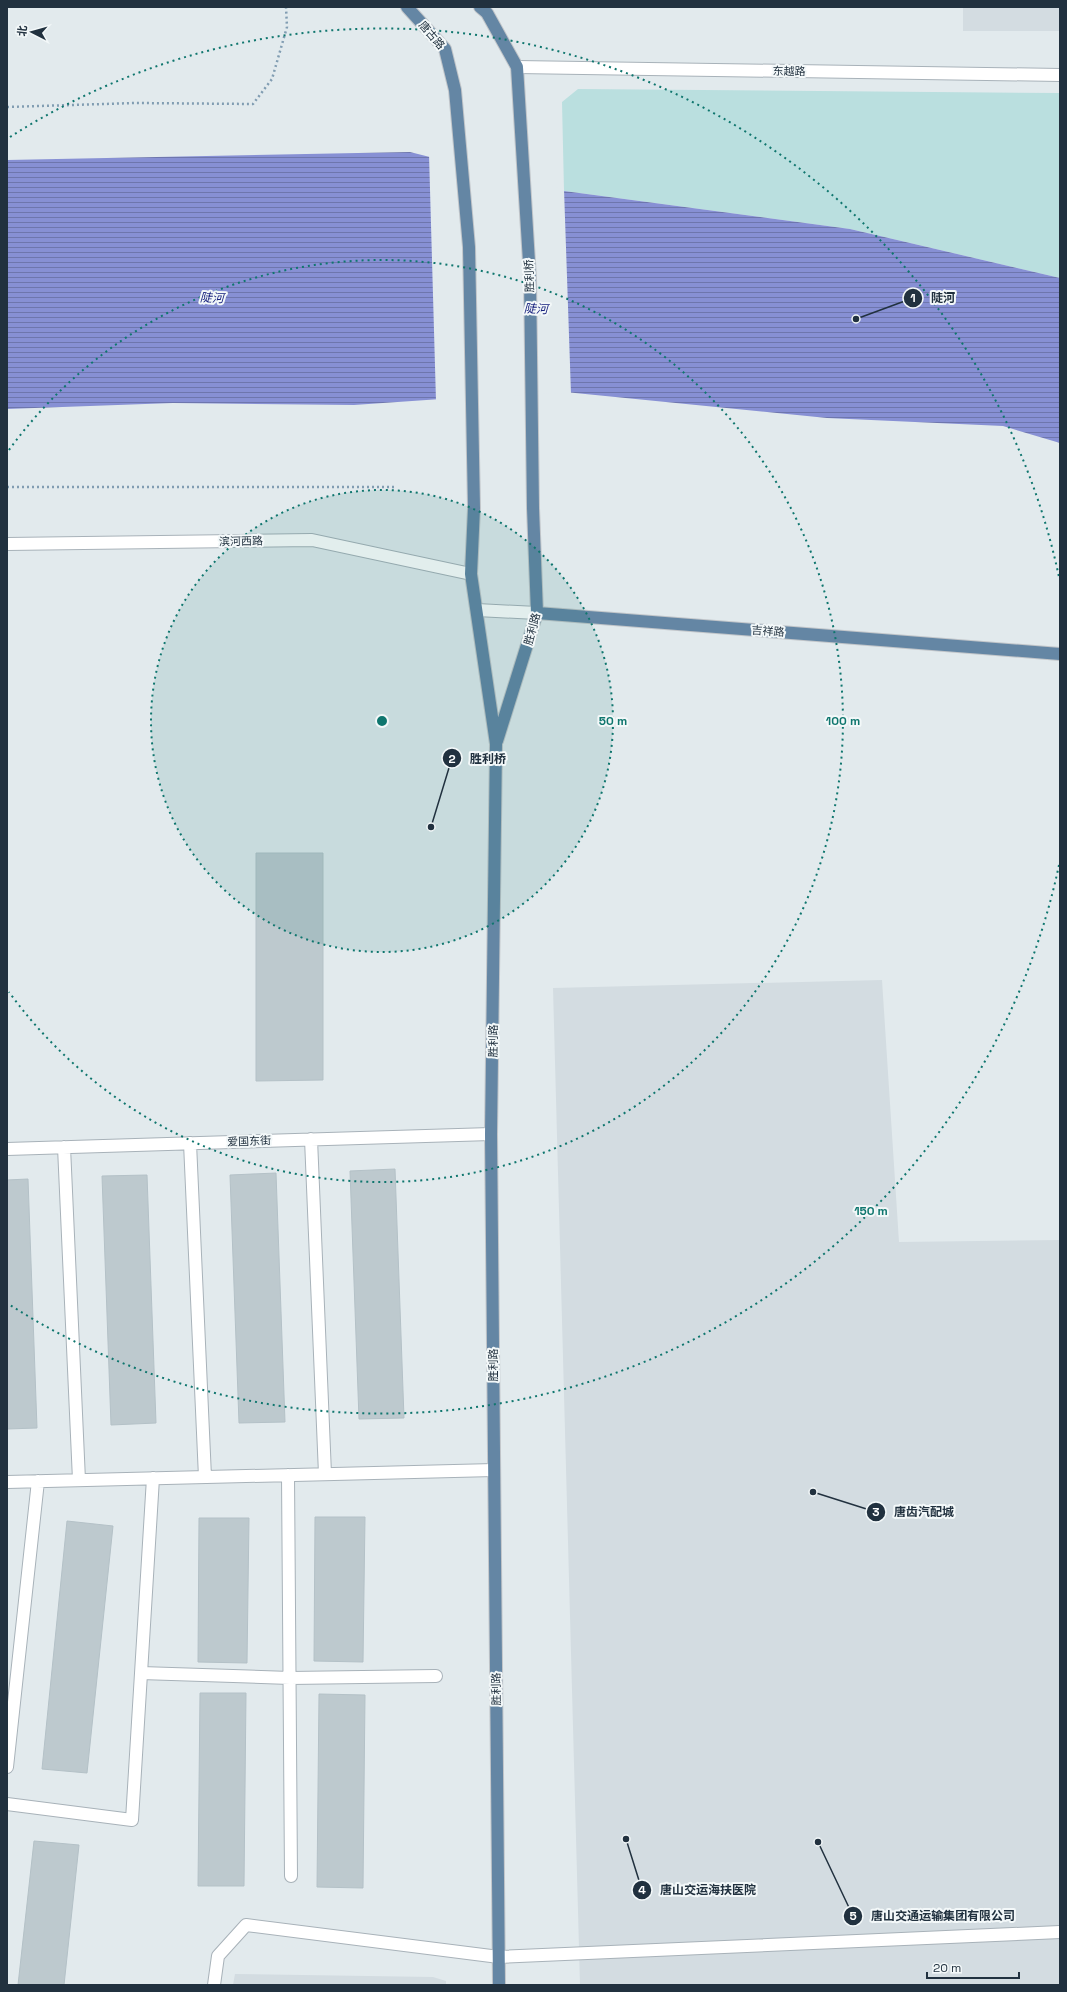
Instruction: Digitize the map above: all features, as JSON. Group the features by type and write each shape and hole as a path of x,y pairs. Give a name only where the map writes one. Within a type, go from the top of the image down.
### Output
{"main road":[{"name":"唐古路","path":"407,7 445,50 455,90 469,247 474,508"},
{"path":"480,7 487,13 517,67"},
{"name":"胜利桥","path":"517,67 530,278 533,508"},
{"name":"胜利路","path":"474,508 471,574 496,744 492,1134 499,1985"},
{"name":"胜利路","path":"496,744 538,613 533,508"},
{"name":"吉祥路","path":"538,613 1060,654"}],"street":[{"name":"东越路","path":"517,67 1060,75"},
{"name":"滨河西路","path":"7,544 312,540 471,574"},
{"name":"吉祥路","path":"477,610 538,613"},
{"name":"爱国东街","path":"7,1149 492,1134"},
{"path":"311,1140 325,1474"},
{"path":"190,1143 205,1477"},
{"path":"64,1147 79,1480"},
{"path":"7,1482 494,1470"},
{"path":"288,1475 291,1876"},
{"path":"7,1804 132,1820 153,1478"},
{"path":"7,1767 38,1481"},
{"path":"141,1673 290,1678 436,1676"},
{"path":"214,1985 218,1956 246,1926 499,1957 1060,1932"}],"path":[{"path":"7,107 135,103 253,104 272,79 287,27 286,7"},
{"path":"7,487 394,487"}],"shaded area":[{"path":"963,7 1060,7 1060,31 963,31"},
{"path":"578,89 1060,93 1060,278 850,229 564,191 562,102"},
{"path":"882,980 899,1242 1060,1240 1060,1985 580,1985 553,988"},
{"path":"235,1974 433,1977 446,1981 446,1985 233,1985"}],"water":[{"path":"410,152 564,191 850,229 1060,278 1060,443 1003,426 827,418 555,391 354,405 173,403 7,409 7,160"}],"pier":[{"path":"429,154 564,189 571,394 555,393 436,401"}],"building":[{"path":"256,853 323,853 323,1080 256,1081"},
{"path":"395,1169 404,1418 359,1419 350,1171"},
{"path":"276,1173 285,1422 239,1423 230,1175"},
{"path":"147,1175 156,1423 111,1425 102,1176"},
{"path":"28,1179 37,1428 7,1429 7,1180"},
{"path":"315,1517 365,1517 363,1662 314,1661"},
{"path":"199,1518 249,1518 247,1663 198,1662"},
{"path":"67,1521 113,1526 87,1773 42,1769"},
{"path":"200,1693 246,1693 244,1886 198,1886"},
{"path":"319,1694 365,1695 363,1888 317,1887"},
{"path":"34,1841 79,1845 64,1985 18,1985"}],"place":[{"name":"陡河","path":"856,319"},
{"name":"胜利桥","path":"431,827"},
{"name":"唐齿汽配城","path":"813,1492"},
{"name":"唐山交运海扶医院","path":"626,1839"},
{"name":"唐山交通运输集团有限公司","path":"818,1842"}]}
